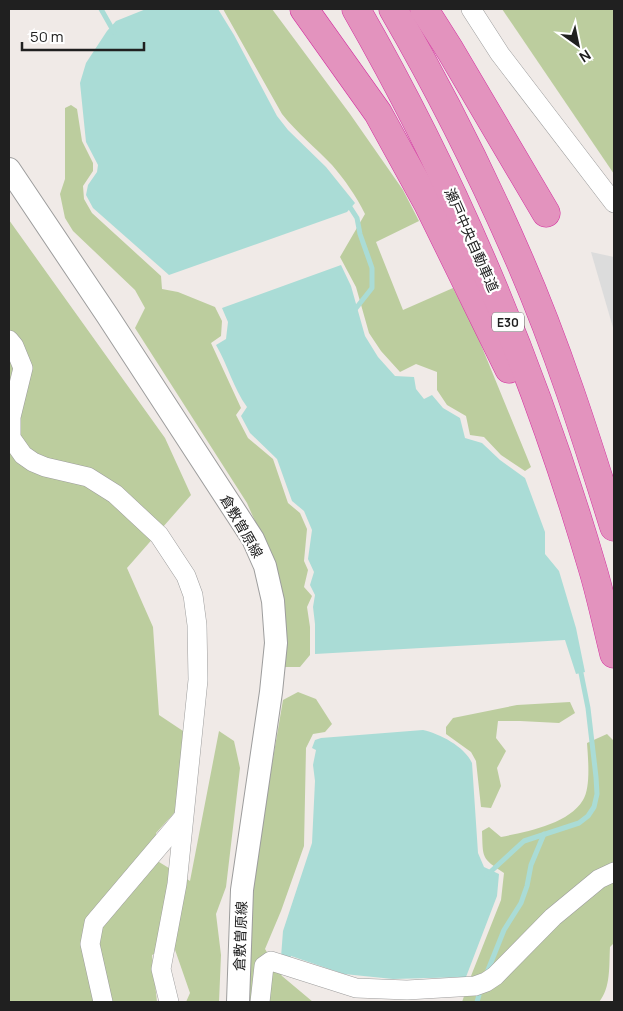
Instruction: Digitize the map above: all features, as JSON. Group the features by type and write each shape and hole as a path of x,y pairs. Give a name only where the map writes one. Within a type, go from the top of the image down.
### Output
{"highway":[{"path":"304,9 378,113 419,187 567,487"},
{"name":"瀬戸中央自動車道","path":"356,9 421,130 479,254 511,331 567,487 593,571 614,654"},
{"name":"E30","path":"393,9 458,130 520,261 587,440 614,527"},
{"path":"424,9 546,213"}],"street":[{"path":"471,9 500,54 614,203"},
{"name":"倉敷曽原線","path":"9,169 107,315 247,531 264,566 273,601 276,643 272,692 242,890 238,1002"},
{"path":"9,340 14,346 23,368 11,417 11,438 23,455 32,462 45,467 88,477 115,494 159,535 186,576 193,595 197,625 198,680 177,884 161,969 169,1002"},
{"path":"103,1002 90,944 94,923 183,818"},
{"path":"260,1002 264,966 271,961 356,988 407,990 475,986 486,982 495,976 553,918 599,879 614,872"}],"green space":[{"path":"223,9 272,9 350,114 403,190 419,221 376,242 403,310 453,288 477,335 531,467 525,471 501,455 484,437 470,435 466,416 447,405 437,390 437,372 416,364 400,372 381,351 369,333 356,287 340,257 365,214 346,182 337,171 282,114"},
{"path":"502,9 614,9 614,174"},
{"path":"71,105 77,109 82,141 93,163 93,171 83,186 84,199 92,213 161,276 162,289 178,292 215,307 222,321 221,336 211,343 241,408 236,415 248,438 273,459 288,503 300,513 307,529 304,561 308,570 304,587 312,596 307,607 310,627 310,655 300,667 285,667 286,626 265,544 247,503 135,328 145,308 135,290 73,231 65,218 60,194 65,179 65,108"},
{"path":"9,220 165,438 191,495 127,568 153,627 159,715 183,731 176,811 156,833 159,862 190,881 219,731 234,741 240,768 226,887 216,914 221,955 219,1002 186,1002 190,993 173,944 152,955 157,1002 9,1002"},
{"path":"298,692 316,699 332,724 325,732 313,734 306,748 304,846 281,911 265,949 282,976 313,1002 250,1002 250,927 258,851 283,700"},
{"path":"570,702 575,713 559,723 498,721 496,738 506,751 497,768 501,786 491,808 481,807 476,761 471,752 446,734 446,727 453,718 517,705"},
{"path":"607,734 614,741 614,943 610,947 609,976 603,996 599,1002 462,1002 501,900 504,873 487,860 483,852 482,831 489,827 501,837 546,826 568,815 583,800 586,794 588,772 587,743"}],"shaded area":[{"path":"591,252 614,257 614,331"}],"water":[{"path":"146,9 218,9 277,116 288,130 326,167 355,203 347,212 169,275 93,208 86,195 88,185 97,172 98,165 86,142 80,83 86,63 107,31 116,21"},
{"path":"341,265 351,286 365,336 378,357 395,376 414,377 416,389 424,399 432,395 443,408 460,418 465,438 482,443 500,460 525,478 545,532 545,554 559,571 576,628 585,672 576,674 565,640 315,654 313,607 315,595 310,585 314,572 308,559 312,530 304,511 292,501 277,459 250,433 241,416 247,407 216,345 226,339 228,322 222,308"},
{"path":"423,730 437,734 457,746 472,763 478,853 484,867 499,874 497,896 466,977 393,979 344,974 291,956 290,961 281,957 283,931 312,843 315,781 313,765 316,750 312,748 315,740"}],"waterway":[{"path":"101,9 114,32"},
{"path":"348,204 357,218 360,234 372,268 372,288 353,312"},
{"path":"487,875 524,841 579,823 588,816 594,807 597,794 596,777 588,708 580,668"},
{"path":"488,970 504,930 521,903 531,865 544,834"},
{"path":"477,1002 479,995"}]}
